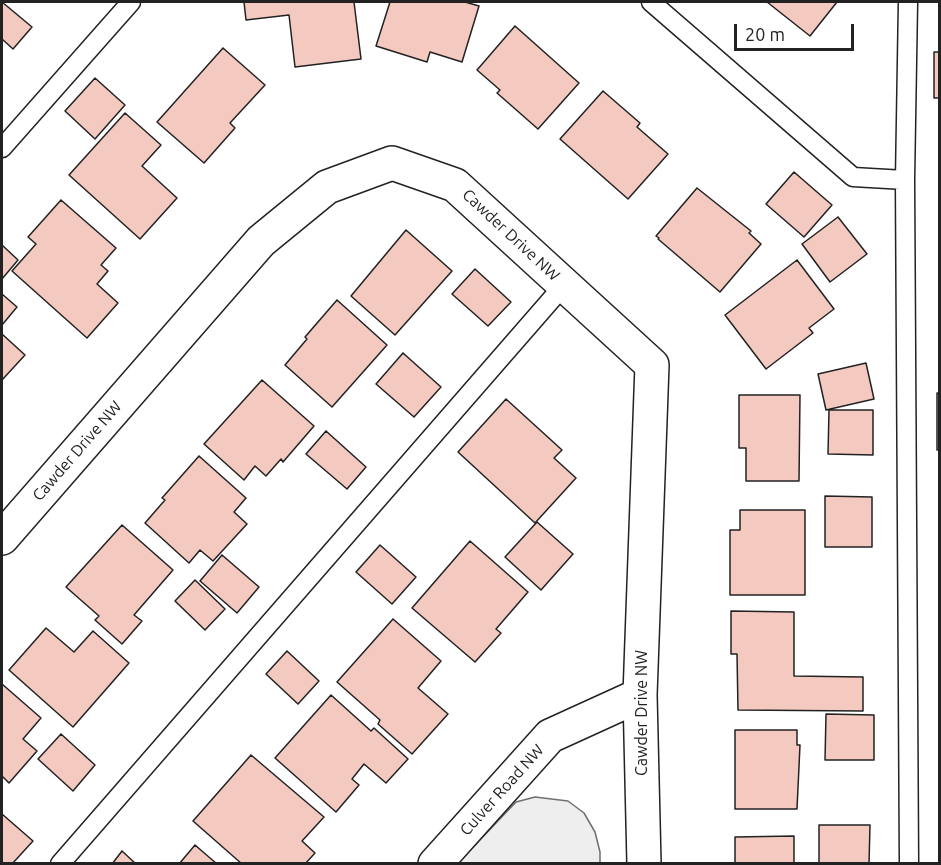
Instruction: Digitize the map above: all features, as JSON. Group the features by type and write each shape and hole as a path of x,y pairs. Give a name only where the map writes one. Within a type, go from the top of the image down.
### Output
{"street":[{"name":"Cawder Drive NW","path":"2,538 261,241 327,186 392,163 455,184 652,365 640,695 644,864"},
{"name":"Culver Road NW","path":"435,864 550,736 640,695"}],"lane":[{"path":"2,148 131,2"},
{"path":"651,2 853,177 905,180"},
{"path":"908,2 905,180 909,864"},
{"path":"60,864 564,285"}],"shaded area":[{"path":"535,797 568,801 584,813 595,832 600,863 458,863 516,802"}],"building":[{"path":"2,2 32,27 13,49 2,39"},
{"path":"244,2 354,2 361,59 295,67 289,15 246,20"},
{"path":"390,2 465,2 479,6 462,62 430,52 427,62 376,46"},
{"path":"767,2 837,2 810,36"},
{"path":"515,26 579,83 538,129 497,93 500,90 477,70"},
{"path":"223,48 265,85 230,123 235,128 204,163 157,122"},
{"path":"934,52 940,52 940,98 934,98"},
{"path":"95,78 125,105 95,139 65,111"},
{"path":"603,91 640,123 637,127 668,154 628,199 560,139"},
{"path":"125,113 161,145 142,166 177,198 140,239 69,175"},
{"path":"794,172 832,205 804,237 766,204"},
{"path":"697,188 751,231 749,233 761,244 720,292 656,236"},
{"path":"61,200 116,248 101,265 108,271 97,284 118,303 87,338 12,271 36,244 28,237"},
{"path":"838,217 867,254 830,282 802,244"},
{"path":"406,230 452,271 395,335 351,296"},
{"path":"2,245 18,260 2,279"},
{"path":"797,260 834,309 809,328 813,333 766,369 725,315"},
{"path":"475,269 511,302 488,326 452,294"},
{"path":"2,294 17,307 2,325"},
{"path":"337,300 387,345 332,407 285,365 307,339 305,337"},
{"path":"2,334 25,355 2,380"},
{"path":"403,353 441,387 414,417 376,384"},
{"path":"866,363 874,399 826,410 818,374"},
{"path":"262,380 314,426 283,462 281,459 266,476 255,466 244,480 204,444"},
{"path":"937,393 940,393 940,450 937,450"},
{"path":"739,395 800,395 799,481 746,481 746,448 739,448"},
{"path":"506,399 562,450 554,458 576,478 535,523 458,452"},
{"path":"829,410 873,410 873,455 828,454"},
{"path":"326,431 366,467 347,489 306,454"},
{"path":"199,456 246,498 234,512 247,524 213,561 200,550 189,563 145,523 165,500 162,498"},
{"path":"825,496 872,497 872,547 825,547"},
{"path":"740,510 805,510 805,595 730,595 730,530 740,530"},
{"path":"537,522 573,554 541,590 505,557"},
{"path":"122,525 173,570 134,615 142,621 122,644 95,620 99,616 66,587"},
{"path":"470,541 528,592 496,629 501,633 475,662 412,608"},
{"path":"380,545 416,577 392,604 356,572"},
{"path":"222,555 259,587 237,613 200,581"},
{"path":"195,580 225,609 205,630 175,601"},
{"path":"731,611 794,612 794,676 863,677 863,711 738,710 737,654 731,654"},
{"path":"393,619 441,661 418,688 448,714 412,754 378,724 380,720 337,682"},
{"path":"46,628 74,652 93,631 129,663 73,727 9,670"},
{"path":"287,651 319,681 298,704 266,674"},
{"path":"2,684 41,718 23,739 37,751 9,783 2,776"},
{"path":"331,695 371,731 374,728 408,759 386,783 364,764 352,779 359,785 336,812 275,758"},
{"path":"826,714 874,715 874,760 825,760"},
{"path":"735,730 797,730 797,745 800,745 797,809 735,809"},
{"path":"61,734 95,765 73,791 38,759"},
{"path":"251,755 324,817 302,841 315,853 305,864 242,864 193,821"},
{"path":"2,814 33,841 12,864 2,863"},
{"path":"819,825 870,825 869,864 819,864"},
{"path":"794,836 794,864 735,864 735,837"},
{"path":"195,845 217,864 179,864"},
{"path":"122,851 136,864 112,864"}]}
